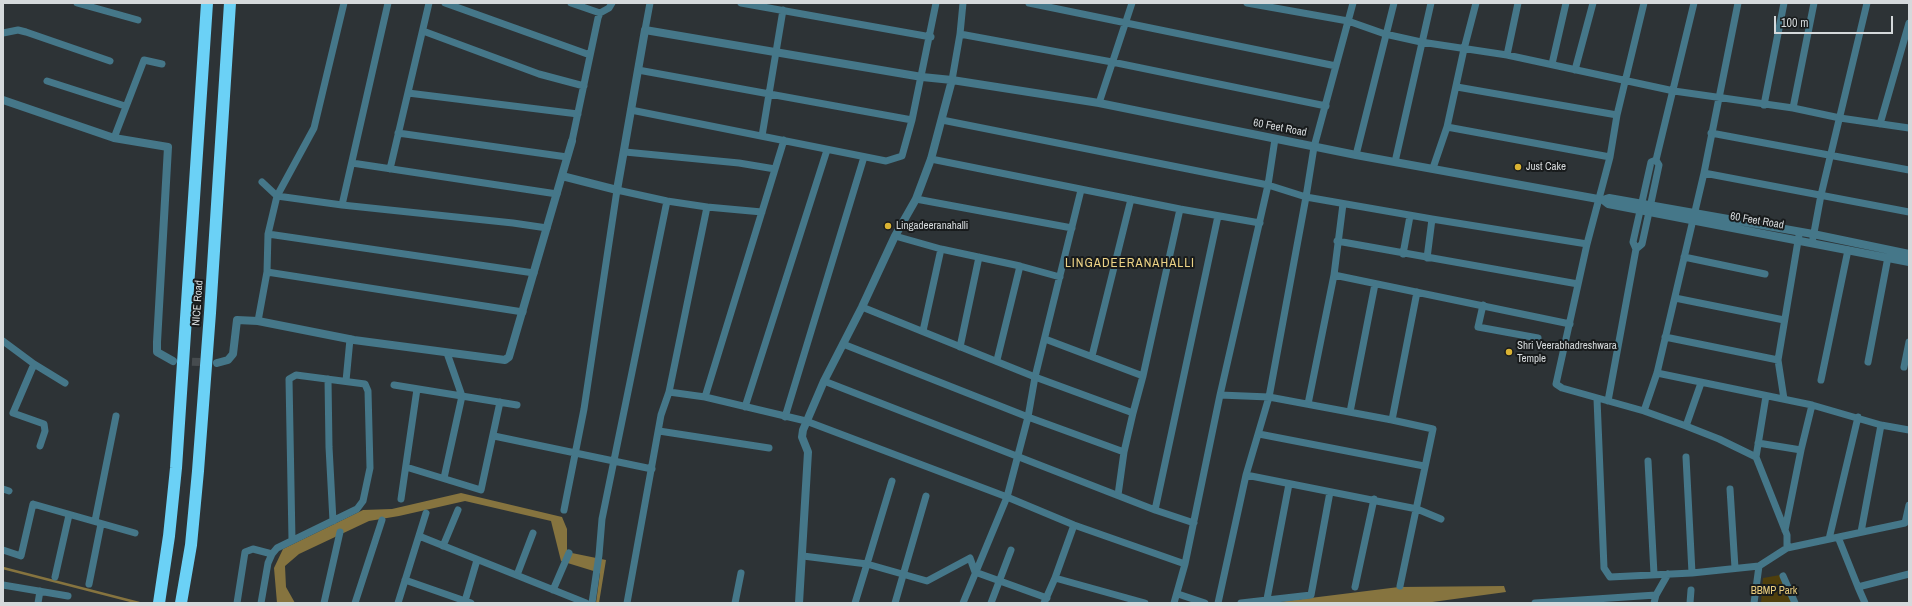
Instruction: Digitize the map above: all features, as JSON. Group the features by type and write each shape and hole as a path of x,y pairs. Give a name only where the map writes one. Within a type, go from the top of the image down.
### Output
{"highway":[{"name":"NICE Road","path":"159,603 169,536 176,468 207,3"},
{"name":"NICE Road","path":"181,603 191,545 198,478 230,3"}],"street":[{"path":"77,3 138,20"},
{"path":"258,321 267,272 268,234 277,196 314,128 344,3"},
{"path":"342,205 388,3"},
{"path":"390,168 429,3"},
{"path":"445,3 590,55"},
{"path":"571,3 600,13"},
{"path":"217,363 228,360 233,354 237,320 258,321 350,339 447,353 505,360 510,357 568,157 600,13 609,8 612,3"},
{"path":"564,510 576,453 617,190 625,152 650,3"},
{"path":"741,3 930,37"},
{"path":"631,110 886,161 902,156 922,77 936,3"},
{"path":"799,603 808,452 802,437 806,421 862,307 894,236 916,199 931,159 952,80 960,34 963,3"},
{"path":"1029,3 1336,66"},
{"path":"1098,103 1132,3"},
{"path":"1248,3 1348,21 1385,34 1421,42 1507,55 1674,91 1793,108 1840,118 1909,128"},
{"path":"1218,603 1246,475 1269,397 1314,147 1353,3"},
{"path":"1356,155 1385,34 1394,3"},
{"path":"1395,162 1431,3"},
{"path":"1433,168 1447,126 1476,3"},
{"path":"1507,55 1518,3"},
{"path":"1552,64 1566,3"},
{"path":"1575,70 1593,3"},
{"path":"1644,3 1617,115 1601,200 1587,244 1556,384 1562,388 1644,411 1686,426 1719,439 1756,457"},
{"path":"1636,249 1642,244 1659,165 1656,160 1674,91 1694,3"},
{"path":"1644,411 1657,373 1704,173 1738,3"},
{"path":"1764,105 1784,3"},
{"path":"1793,108 1814,3"},
{"path":"1813,238 1820,195 1867,3"},
{"path":"762,136 783,10"},
{"path":"1880,124 1909,23"},
{"path":"3,33 18,30 26,32 110,61"},
{"name":"60 Feet Road","path":"645,30 776,51 922,77 952,80 1098,103 1314,147 1601,200 1608,204 1641,207 1799,236 1909,254"},
{"path":"423,31 539,74 584,86"},
{"path":"960,34 1112,62 1326,106"},
{"path":"114,138 125,106 144,60 162,64"},
{"path":"638,70 912,120"},
{"path":"47,81 125,106"},
{"path":"1457,86 1617,115"},
{"path":"408,93 578,114"},
{"path":"3,100 114,138 168,147 157,352 173,361"},
{"path":"942,120 1268,185 1306,197 1432,220 1587,244"},
{"path":"1447,126 1610,157"},
{"path":"398,133 568,157"},
{"path":"1711,133 1909,170"},
{"path":"1174,603 1178,594 1185,564 1220,395 1260,223 1268,185 1275,138"},
{"path":"706,397 784,140"},
{"path":"745,407 827,150"},
{"path":"625,152 739,163 775,170"},
{"path":"785,417 864,157"},
{"path":"931,159 1081,190 1260,223"},
{"path":"1608,401 1636,249 1633,242 1651,162 1656,160"},
{"path":"352,163 557,194"},
{"path":"1704,173 1909,212"},
{"path":"562,176 667,201 707,207 762,212"},
{"path":"262,182 277,196 342,205 513,222 547,228"},
{"path":"963,603 1007,497 1028,417 1035,377 1081,190"},
{"path":"916,199 1072,228"},
{"path":"1092,356 1131,199"},
{"path":"592,603 602,519 615,462 623,412 667,201"},
{"path":"1308,404 1334,275 1337,241 1343,204"},
{"path":"627,603 661,414 669,392 707,207"},
{"path":"1118,495 1124,452 1143,376 1180,209"},
{"path":"1155,510 1218,216"},
{"path":"1403,254 1410,216"},
{"path":"1427,258 1432,220"},
{"path":"268,234 534,273"},
{"path":"894,236 941,249 1020,266 1060,277"},
{"path":"1784,399 1778,360 1799,236"},
{"name":"60 Feet Road","path":"1813,238 1848,250 1909,262"},
{"path":"1337,241 1403,254 1578,284"},
{"path":"923,331 941,249"},
{"path":"1821,380 1848,250"},
{"path":"960,347 979,257"},
{"path":"1684,257 1765,274"},
{"path":"1868,362 1888,257"},
{"path":"997,360 1020,266"},
{"path":"267,272 522,312"},
{"path":"1334,275 1570,324"},
{"path":"1350,412 1375,284"},
{"path":"1392,420 1417,292"},
{"path":"1675,298 1784,320"},
{"path":"1483,305 1478,327 1538,338"},
{"path":"862,307 960,347 997,360 1035,377 1133,413"},
{"path":"1665,337 1778,360"},
{"path":"346,381 350,339"},
{"path":"1045,339 1143,376"},
{"path":"3,341 34,364 65,383"},
{"path":"1904,367 1909,342"},
{"path":"843,344 1028,417 1124,452"},
{"path":"444,478 462,396 447,353"},
{"path":"34,364 13,413 44,424 45,431 40,446"},
{"path":"1657,373 1812,405 1858,417 1881,425 1909,430"},
{"path":"261,603 266,573 272,554 277,548 357,509 360,506 370,468 368,391 365,384 296,375 289,379 292,540"},
{"path":"328,379 329,447 333,521"},
{"path":"824,382 1155,510 1194,523"},
{"path":"1686,426 1701,383"},
{"path":"394,385 517,405"},
{"path":"401,499 417,389"},
{"path":"669,392 706,397 806,421 1007,497 1074,525 1185,564"},
{"path":"1220,395 1269,397 1433,429 1400,586"},
{"path":"1766,396 1756,457 1785,530 1788,548"},
{"path":"1597,399 1604,568 1610,577 1692,573 1759,566 1788,548 1905,523 1909,506"},
{"path":"406,467 481,490 494,436 500,402"},
{"path":"1785,530 1801,450 1812,405"},
{"path":"89,584 116,416"},
{"path":"1829,539 1858,417"},
{"path":"1861,532 1881,425"},
{"path":"659,431 769,448"},
{"path":"1259,434 1424,466"},
{"path":"494,436 652,469"},
{"path":"1758,444 1801,450"},
{"path":"1686,457 1692,573"},
{"path":"1648,461 1654,574"},
{"path":"1246,475 1416,508 1441,519"},
{"path":"855,603 892,481"},
{"path":"1267,599 1289,484"},
{"path":"1730,489 1735,568"},
{"path":"1241,603 1310,595 1330,492"},
{"path":"895,603 926,496"},
{"path":"1355,587 1374,499"},
{"path":"3,550 21,556 32,504 135,533"},
{"path":"443,546 458,510"},
{"path":"398,603 426,513"},
{"path":"55,577 69,515"},
{"path":"355,603 382,520"},
{"path":"975,572 999,580 1046,600 1074,525"},
{"path":"324,603 340,532"},
{"path":"517,575 533,533"},
{"path":"419,536 586,603"},
{"path":"1838,537 1865,603"},
{"path":"237,603 245,552 253,549 272,554"},
{"path":"991,603 1011,550"},
{"path":"553,590 569,553"},
{"path":"803,556 866,564 927,581 970,558 975,572"},
{"path":"405,580 468,602 477,560"},
{"path":"1754,603 1759,566"},
{"path":"735,603 741,573"},
{"path":"1654,603 1656,595 1668,574"},
{"path":"1858,587 1909,574"},
{"path":"1783,576 1795,603"},
{"path":"1055,578 1146,603"},
{"path":"3,585 68,596"},
{"path":"1690,603 1691,590"},
{"path":"38,603 40,591"},
{"path":"1178,594 1205,603"},
{"path":"1535,603 1656,595"}],"green space":[{"name":"BBMP Park","path":"1780,575 1792,603 1761,603 1763,578"}],"shaded area":[{"path":"461,493 562,517 567,529 567,552 606,560 599,603 596,603 600,573 561,561 551,521 465,501 399,516 369,521 299,554 285,566 286,587 295,603 277,603 274,568 283,549 363,510 392,509"},
{"path":"1504,586 1506,592 1425,603 1270,603 1399,587"}],"waterway":[{"path":"3,568 139,603"}],"tunnel":[{"path":"180,361 217,363"}],"place":[{"name":"Just Cake","path":"1518,167"},
{"name":"Lingadeeranahalli","path":"888,226"},
{"name":"Shri Veerabhadreshwara Temple","path":"1509,352"}],"district":[{"name":"LINGADEERANAHALLI","path":"1130,264"}]}
